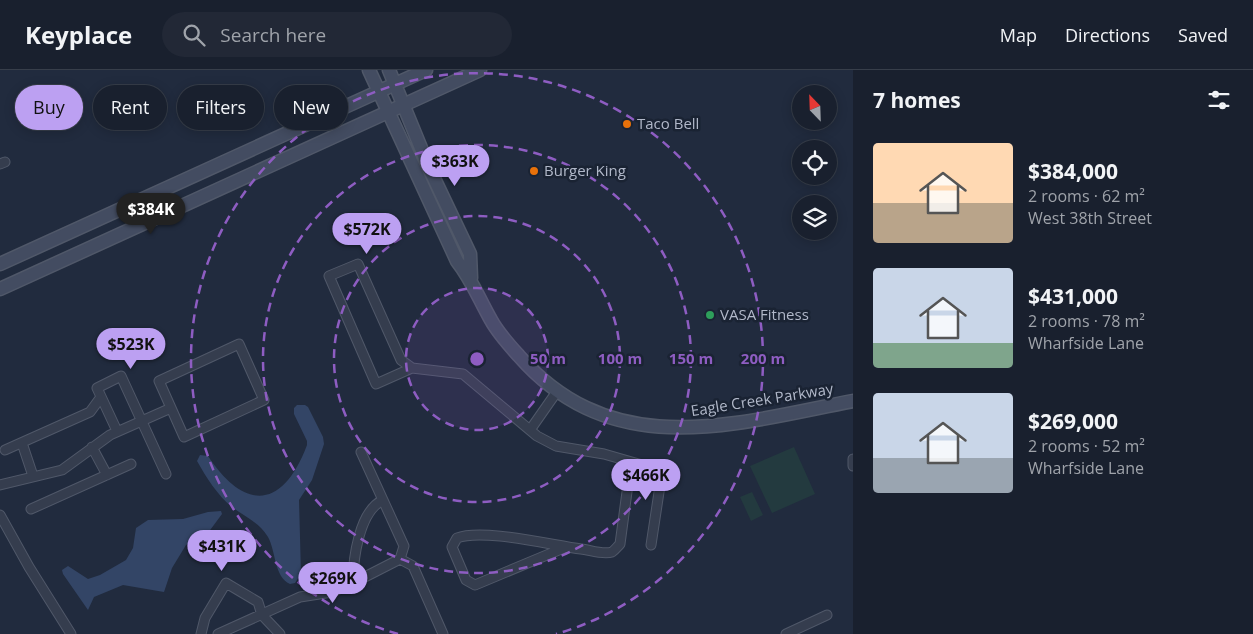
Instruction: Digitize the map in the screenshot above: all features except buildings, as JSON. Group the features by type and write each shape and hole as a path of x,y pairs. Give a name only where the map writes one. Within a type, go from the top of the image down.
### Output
{"main road":[{"name":"Eagle Creek Parkway","path":"369,70 457,261 471,278 497,330 530,368 558,390 580,403 607,415 638,424 669,428 722,426 853,401"},
{"name":"Eagle Creek Parkway","path":"388,70 470,254 471,278"},
{"path":"0,264 426,70"},
{"path":"0,289 480,70"}],"street":[{"path":"412,368 376,384 330,276 358,264 401,360 412,368 462,374 540,439 556,446 590,451 653,466 660,476 651,545"},
{"path":"240,344 264,400 184,437 171,408 158,381 240,344"},
{"path":"117,431 97,388 121,376 166,474"},
{"path":"530,430 558,390"},
{"path":"6,450 90,412 101,397"},
{"path":"0,485 33,476 52,474 62,470 117,431 171,408"},
{"path":"22,443 33,476"},
{"path":"92,447 107,475"},
{"path":"218,634 304,596 332,592 400,559 404,546 361,452"},
{"path":"853,460 853,466"},
{"path":"566,547 482,584 471,584 466,580 453,551 453,542 457,538 468,534 499,537 566,547 604,553 610,552 619,546 631,462"},
{"path":"31,509 131,464"},
{"path":"353,583 354,560 365,517 376,503 383,500"},
{"path":"0,515 29,567 71,634"},
{"path":"400,559 413,566 443,634"},
{"path":"201,634 205,618 226,582 258,602 262,616 280,634"},
{"path":"786,634 827,615"}],"green space":[{"path":"794,447 815,494 772,513 750,466"},
{"path":"752,492 763,515 751,521 740,497"}],"water":[{"path":"297,405 308,407 323,437 324,444 312,480 299,500 301,574 295,583 290,584 285,581 278,570 268,537 256,524 232,507 222,497 208,480 197,461 200,455 208,456 222,474 236,487 249,494 262,496 275,491 287,482 307,445 307,441 294,414 294,408"},
{"path":"221,511 222,514 205,537 186,545 172,568 164,592 123,585 94,597 88,610 63,574 62,570 68,566 88,579 100,575 126,560 133,548 136,528 148,520 183,519 208,512"}],"place":[{"name":"Taco Bell","path":"627,124"},
{"name":"Burger King","path":"534,171"},
{"name":"VASA Fitness","path":"710,315"}]}
